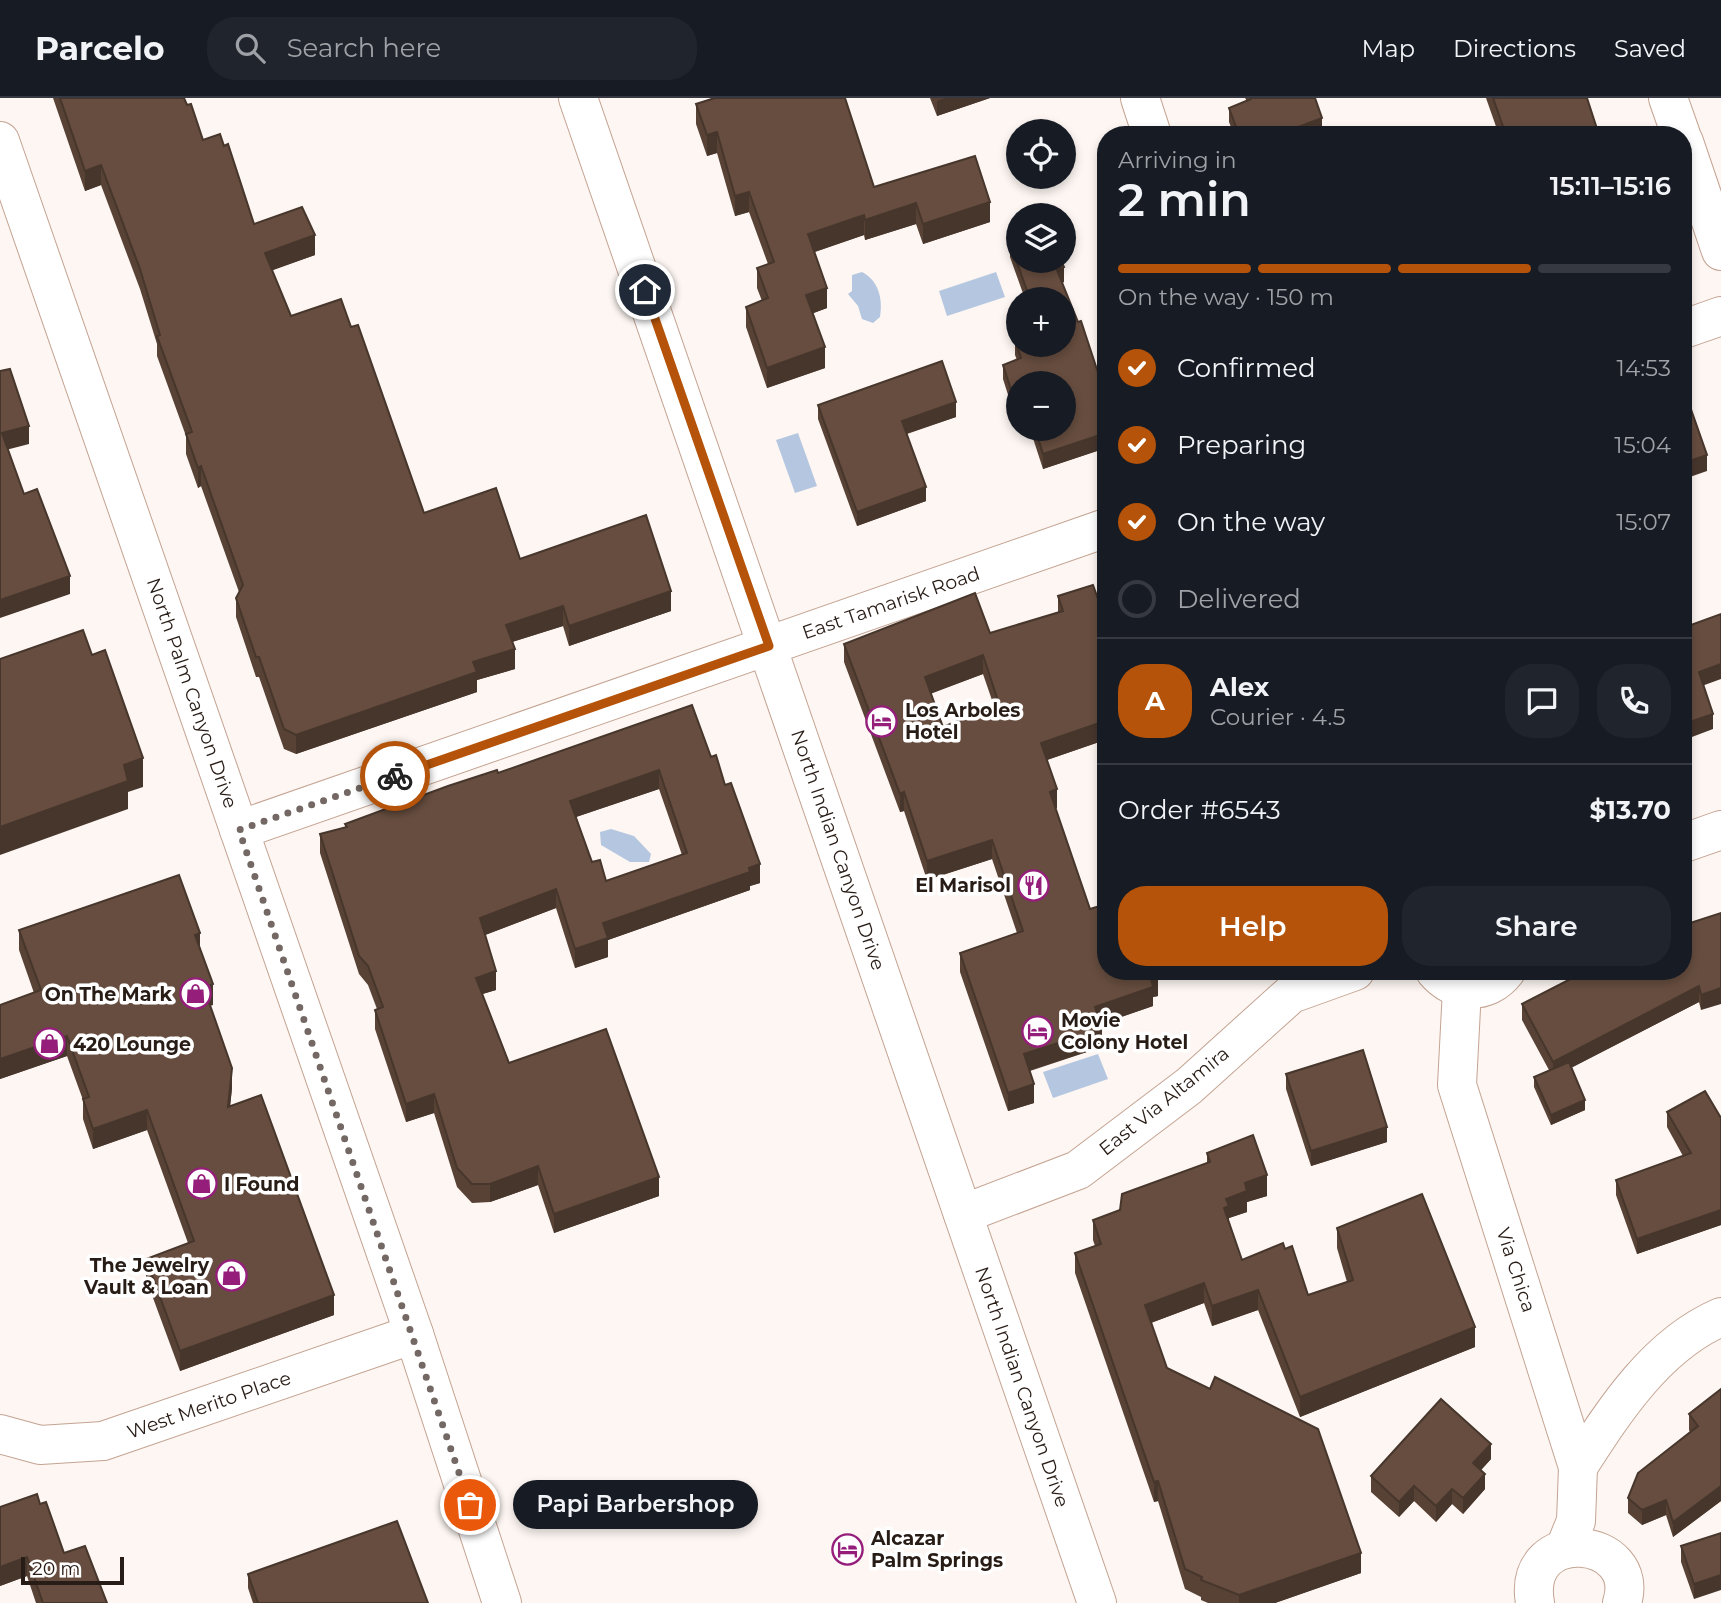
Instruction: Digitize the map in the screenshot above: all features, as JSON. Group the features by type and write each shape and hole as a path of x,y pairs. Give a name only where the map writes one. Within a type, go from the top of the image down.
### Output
{"street":[{"name":"North Indian Canyon Drive","path":"578,98 1097,1603"},
{"path":"1140,98 1149,126"},
{"path":"1668,98 1678,126"},
{"name":"North Palm Canyon Drive","path":"0,141 414,1334 502,1603"},
{"path":"1692,166 1721,251"},
{"path":"1692,326 1721,316"},
{"name":"East Tamarisk Road","path":"239,830 1097,531"},
{"path":"1692,840 1721,830"},
{"name":"East Via Altamira","path":"962,1214 1078,1170 1189,1086 1292,994 1330,980"},
{"path":"1448,980 1491,985 1496,980"},
{"name":"Via Chica","path":"1448,980 1457,1085 1578,1467 1576,1521 1565,1548"},
{"path":"1578,1467 1618,1403 1671,1350 1721,1317"},
{"name":"West Merito Place","path":"0,1434 40,1445 103,1441 414,1334"},
{"path":"1535,1603 1535,1578 1542,1565 1565,1548 1580,1546 1608,1557 1624,1583 1622,1603"}],"water":[{"path":"862,272 876,285 880,297 880,317 873,323 862,319 858,306 848,294 852,291 852,275"},
{"path":"996,272 1005,297 947,316 939,291"},
{"path":"798,433 817,486 795,493 776,440"},
{"path":"611,829 634,836 651,854 649,862 630,862 601,845 600,832"},
{"path":"1098,1054 1108,1079 1053,1098 1043,1072"}],"building":[{"path":"60,98 184,98 187,105 191,104 203,140 220,134 224,146 228,144 254,224 302,207 315,235 265,253 291,316 341,299 351,327 358,325 424,513 496,488 520,559 646,515 671,591 569,626 563,606 506,625 515,649 473,662 477,672 296,735 284,729 236,598 243,585 201,466 198,468 186,434 192,432 157,336 160,335 140,269 101,165 85,171"},
{"path":"715,98 845,98 874,187 975,156 990,202 923,224 916,203 865,220 864,215 808,234 827,288 806,295 825,347 767,368 746,307 768,298 757,268 774,262 749,192 735,196 717,132 707,135 696,104"},
{"path":"1315,98 1322,118 1300,126 1236,126 1229,108 1251,99"},
{"path":"1493,98 1587,98 1596,126 1503,126"},
{"path":"1021,273 1058,273 1064,287 1026,287"},
{"path":"1076,317 1078,322 1081,321 1097,370 1097,436 1043,454 1039,441 1076,441 1076,371 1006,371 1006,374 1003,365 1021,358 1076,357"},
{"path":"942,361 956,402 902,421 926,487 857,512 818,405"},
{"path":"10,369 29,426 2,433 24,494 37,489 70,576 0,600 0,371"},
{"path":"1692,412 1707,455 1692,460"},
{"path":"1093,585 1097,596 1097,724 1041,743 1057,789 1050,792 1090,909 1097,907 1097,980 1151,980 1153,987 1095,1007 1102,1029 1024,1054 1034,1084 1008,1093 960,953 1023,931 992,840 927,861 904,792 900,794 844,644 975,593 990,633 1063,611 1058,596","holes":["983,655 999,704 943,727 925,677"]},
{"path":"1721,614 1721,664 1699,672 1713,714 1692,721 1692,625"},
{"path":"83,630 92,655 105,650 143,758 124,765 128,781 0,827 0,659"},
{"path":"692,705 711,757 716,755 725,785 731,783 760,864 749,868 750,872 603,923 608,938 575,949 556,889 480,918 496,971 476,978 509,1063 606,1029 659,1177 554,1214 538,1166 490,1184 472,1184 457,1168 434,1094 406,1104 375,1010 383,1007 368,966 359,956 320,834 347,827 345,824 448,786 497,770 498,773","holes":["659,770 687,853 606,881 600,860 592,862 570,801"]},
{"path":"179,875 200,933 195,935 213,984 204,988 232,1068 228,1107 261,1095 334,1295 180,1351 146,1259 194,1241 147,1110 93,1129 83,1099 89,1097 67,1036 0,1059 0,1005 41,990 19,930"},
{"path":"1721,913 1721,988 1701,995 1699,986 1553,1062 1522,1004 1569,980 1692,980 1692,922"},
{"path":"1363,1050 1387,1127 1311,1151 1286,1074"},
{"path":"1569,1062 1585,1100 1551,1115 1534,1077"},
{"path":"1705,1091 1721,1118 1721,1210 1637,1239 1616,1180 1691,1153 1667,1112"},
{"path":"1253,1135 1267,1175 1245,1183 1247,1191 1226,1199 1229,1206 1224,1208 1242,1260 1283,1243 1285,1249 1292,1246 1308,1295 1353,1280 1337,1228 1422,1194 1475,1327 1300,1397 1258,1290 1212,1306 1204,1283 1145,1305 1167,1368 1210,1389 1215,1377 1318,1429 1361,1553 1239,1595 1201,1580 1202,1577 1185,1569 1158,1481 1154,1482 1075,1253 1101,1244 1093,1220 1120,1210 1122,1194 1210,1162 1207,1153"},
{"path":"1721,1389 1721,1486 1673,1522 1666,1500 1642,1510 1628,1498 1638,1473 1698,1426 1689,1414"},
{"path":"1441,1399 1491,1444 1473,1463 1485,1474 1463,1498 1452,1489 1436,1506 1414,1486 1399,1502 1371,1476"},
{"path":"37,1494 40,1504 46,1502 64,1553 85,1546 107,1603 43,1603 27,1557 0,1567 0,1507"},
{"path":"397,1521 428,1603 258,1603 248,1574"},
{"path":"1721,1533 1721,1575 1694,1584 1681,1546"}],"way so far":[{"path":"395,776 239,830 414,1334 470,1505"}],"place":[{"name":"Los Arboles Hotel","path":"882,721"},
{"name":"El Marisol","path":"1034,885"},
{"name":"On The Mark","path":"195,994"},
{"name":"Movie Colony Hotel","path":"1038,1031"},
{"name":"420 Lounge","path":"50,1044"},
{"name":"I Found","path":"201,1184"},
{"name":"The Jewelry Vault & Loan","path":"232,1276"},
{"name":"Papi Barbershop","path":"470,1505"},
{"name":"Alcazar Palm Springs","path":"848,1549"}],"route":[{"path":"395,776 769,646 645,290"}]}
